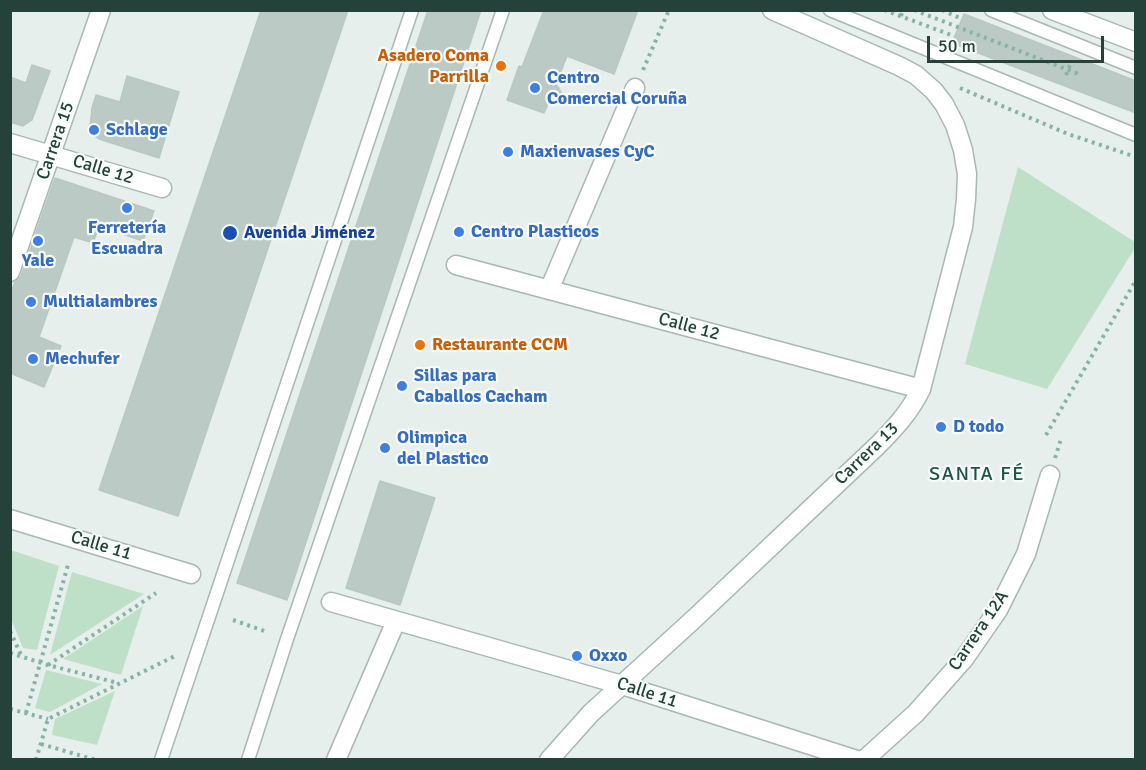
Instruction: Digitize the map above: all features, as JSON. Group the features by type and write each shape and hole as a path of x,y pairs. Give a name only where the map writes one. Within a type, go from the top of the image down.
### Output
{"street":[{"name":"Carrera 15","path":"10,272 101,10"},
{"name":"Carrera 13","path":"549,759 591,712 713,602 884,439 899,424 921,389 963,227 967,174 963,150 955,125 934,91 916,75 772,10"},
{"path":"1052,10 1136,42"},
{"path":"549,290 635,88"},
{"name":"Calle 12","path":"10,143 162,188"},
{"name":"Calle 12","path":"456,265 921,389"},
{"name":"Carrera 12A","path":"864,759 916,713 964,659 998,610 1026,554 1050,474"},
{"name":"Calle 11","path":"10,519 191,574"},
{"name":"Calle 11","path":"332,602 622,685 857,759"},
{"path":"336,759 396,621"}],"lane":[{"path":"160,759 412,10"},
{"path":"248,759 503,10"},
{"path":"830,10 1136,135"},
{"path":"991,10 1136,68"}],"path":[{"path":"635,88 669,10"},
{"path":"884,10 954,36"},
{"path":"901,16 903,10"},
{"path":"914,10 1081,75"},
{"path":"942,10 962,18"},
{"path":"960,88 1068,134 1136,157"},
{"path":"1046,435 1136,280"},
{"path":"26,713 68,565"},
{"path":"48,665 156,593"},
{"path":"233,620 267,632"},
{"path":"10,631 22,657"},
{"path":"10,653 119,684"},
{"path":"10,708 48,719 177,655"},
{"path":"36,759 48,719"},
{"path":"41,744 96,759"}],"green space":[{"path":"1018,167 1135,242 1135,248 1047,389 965,364"},
{"path":"11,550 59,566 37,650 23,648 11,619"},
{"path":"72,572 144,594 50,655"},
{"path":"143,606 121,675 63,659"},
{"path":"46,670 102,684 50,712 35,708"},
{"path":"115,691 97,745 52,735 55,719"}],"building":[{"name":"Avenida Jiménez","path":"261,10 348,10 178,516 99,490"},
{"name":"Avenida Jiménez","path":"428,10 481,10 287,600 237,583"},
{"path":"544,10 638,10 614,74 567,56 556,84 561,92 555,105 548,104 544,113 507,100 519,66 522,67"},
{"path":"964,14 1136,81 1136,113 952,43"},
{"path":"32,65 50,71 32,120 23,126 10,122 10,77 26,83"},
{"path":"127,76 179,92 159,158 99,139 93,135 90,127 96,95 120,102"},
{"path":"55,178 154,211 143,241 99,226 93,243 74,237 39,337 61,346 44,387 10,373 10,295 15,282 21,276"},
{"path":"380,481 435,498 400,605 346,588"}],"place":[{"name":"Asadero Coma Parrilla","path":"501,66"},
{"name":"Centro Comercial Coruña","path":"535,88"},
{"name":"Schlage","path":"94,130"},
{"name":"Maxienvases CyC","path":"508,152"},
{"name":"Ferretería Escuadra","path":"127,208"},
{"name":"Centro Plasticos","path":"459,232"},
{"name":"Avenida Jiménez","path":"230,233"},
{"name":"Yale","path":"38,241"},
{"name":"Multialambres","path":"31,302"},
{"name":"Restaurante CCM","path":"420,345"},
{"name":"Mechufer","path":"33,359"},
{"name":"Sillas para Caballos Cacham","path":"402,386"},
{"name":"D todo","path":"941,427"},
{"name":"Olimpica del Plastico","path":"385,448"},
{"name":"Oxxo","path":"577,656"}],"district":[{"name":"SANTA FÉ","path":"977,475"}]}
